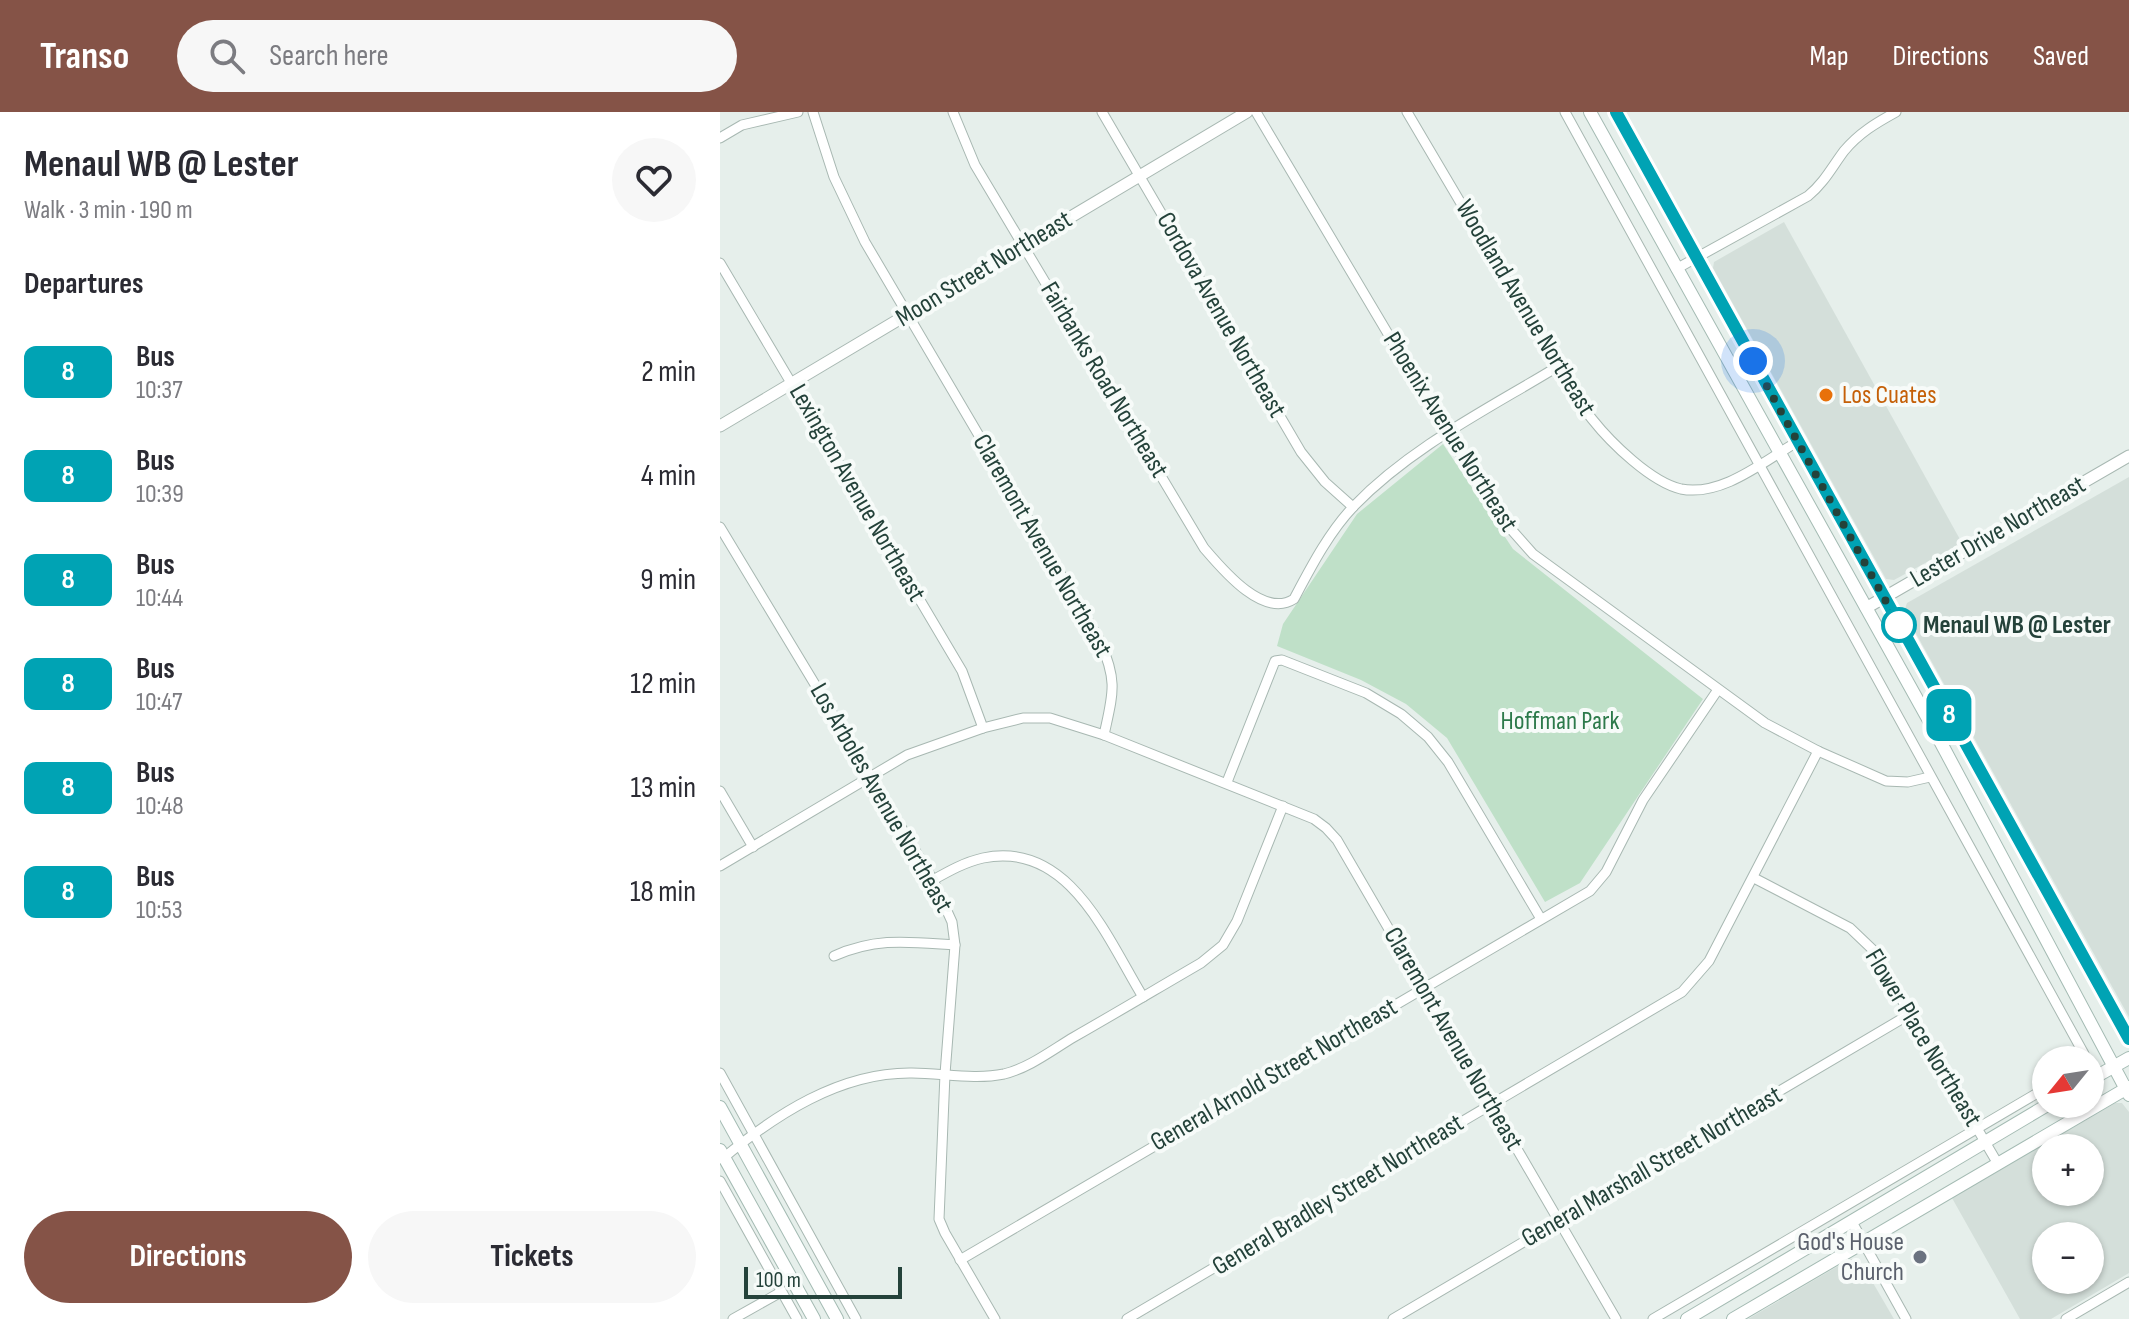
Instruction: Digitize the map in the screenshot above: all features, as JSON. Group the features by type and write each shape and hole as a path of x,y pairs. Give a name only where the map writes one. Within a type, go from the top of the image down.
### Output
{"main road":[{"path":"1590,112 1866,608 2128,1091 1733,1319"},
{"path":"1616,112 2129,1040"},
{"path":"2104,1072 2129,1058"},
{"path":"720,1107 837,1319"},
{"path":"1687,1319 2032,1114"},
{"path":"721,1156 814,1319"}],"street":[{"path":"720,138 742,125 798,112"},
{"name":"Claremont Avenue Northeast","path":"813,112 834,177 865,242 1100,641 1111,665 1114,691 1104,735 1314,819 1337,840 1616,1319"},
{"name":"Fairbanks Road Northeast","path":"953,112 975,165 1204,548 1240,587 1279,604 1294,599 1318,554 1353,507"},
{"name":"Cordova Avenue Northeast","path":"1102,112 1301,452 1325,482 1353,507"},
{"name":"Moon Street Northeast","path":"720,426 1247,112"},
{"name":"Phoenix Avenue Northeast","path":"1256,112 1447,433 1517,539 1717,691 1765,723 1886,781 1908,782 1930,777"},
{"name":"Woodland Avenue Northeast","path":"1407,112 1557,367 1579,402 1605,434 1663,482 1681,489 1702,489 1721,484 1759,466 1797,442"},
{"path":"1565,112 2080,1046"},
{"path":"1676,269 1808,196 1821,186 1851,143 1873,124 1896,112"},
{"name":"Lexington Avenue Northeast","path":"720,263 962,671 983,728"},
{"path":"1353,507 1405,460 1557,367"},
{"name":"Lester Drive Northeast","path":"1866,608 2129,456"},
{"name":"Los Arboles Avenue Northeast","path":"720,527 933,880 952,922 955,945 938,1207 945,1233 995,1319"},
{"path":"1227,782 1275,661 1282,660 1366,693 1401,714 1428,737 1448,762 1541,919"},
{"name":"General Arnold Street Northeast","path":"960,1260 1590,891 1606,872 1643,800 1717,691"},
{"path":"720,866 907,755 983,728 1023,718 1050,718 1104,735"},
{"name":"General Bradley Street Northeast","path":"1127,1319 1682,992 1709,961 1818,751"},
{"path":"720,791 753,847"},
{"path":"721,1156 741,1145 753,1133 823,1092 845,1083 909,1072 985,1076 1021,1068 1201,963 1223,945 1237,921 1283,806"},
{"path":"933,880 960,865 984,858 1009,856 1036,862 1062,877 1084,900 1143,997"},
{"name":"Flower Place Northeast","path":"1754,878 1862,937 1872,949 1998,1164"},
{"path":"834,956 857,946 881,942 955,945"},
{"name":"General Marshall Street Northeast","path":"1393,1319 1910,1014"},
{"path":"720,1073 856,1319"},
{"path":"1653,1319 2032,1097"},
{"path":"720,1181 797,1319"},
{"path":"1852,1222 1906,1319"},
{"path":"2066,1319 2129,1282"},
{"path":"733,1319 781,1292"}],"shaded area":[{"path":"1784,222 1962,543 1894,580 1886,579 1713,268 1714,262"},
{"path":"2129,477 2129,1017 1904,612 1907,603"},
{"path":"2122,1103 2129,1112 2129,1273 2104,1288 2104,1222 2032,1222 2032,1294 2093,1294 2051,1319 2020,1319 1952,1198 2032,1151 2032,1206 2104,1206 2104,1134 2062,1134 2089,1118 2104,1118 2104,1109"},
{"path":"1850,1259 1857,1259 1862,1264 1894,1319 1748,1319"}],"green space":[{"name":"Hoffman Park","path":"1443,444 1513,549 1703,699 1580,883 1545,902 1447,738 1406,704 1361,680 1277,646 1283,624 1357,514"}],"bus line":[{"name":"8","path":"1616,112 2129,1039"}],"place":[{"name":"Los Cuates","path":"1826,395"},
{"name":"Menaul WB @ Lester","path":"1899,625"},
{"name":"God's House Church","path":"1920,1257"}],"route":[{"path":"1753,361 1899,625"}]}
